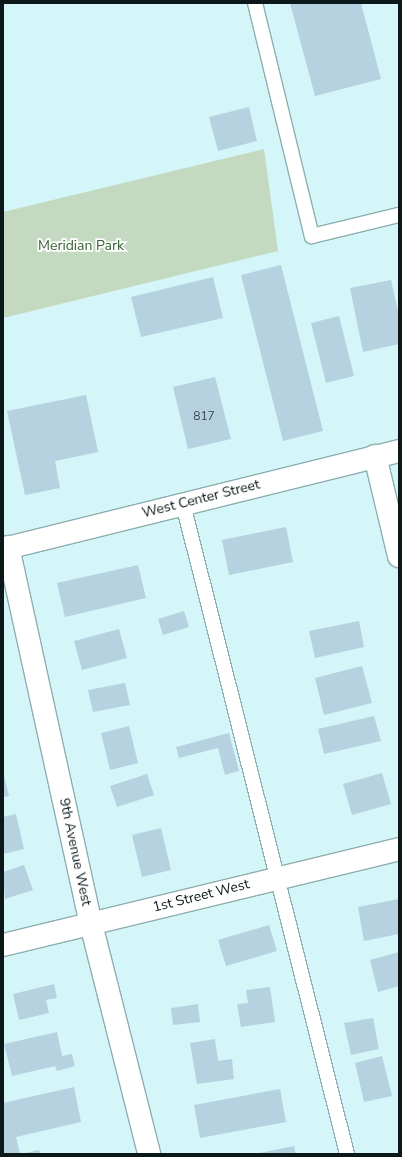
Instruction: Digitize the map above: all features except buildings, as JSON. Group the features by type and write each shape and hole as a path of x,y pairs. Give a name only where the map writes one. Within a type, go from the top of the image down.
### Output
{"street":[{"name":"West Center Street","path":"6,548 399,450"},
{"path":"375,456 399,556"},
{"name":"9th Avenue West","path":"6,548 91,924 150,1154"},
{"name":"1st Street West","path":"3,945 399,849"}],"lane":[{"path":"255,3 312,236 399,214"},
{"path":"183,504 275,878 347,1154"}],"green space":[{"name":"Meridian Park","path":"264,149 278,251 3,318 3,212"}]}
